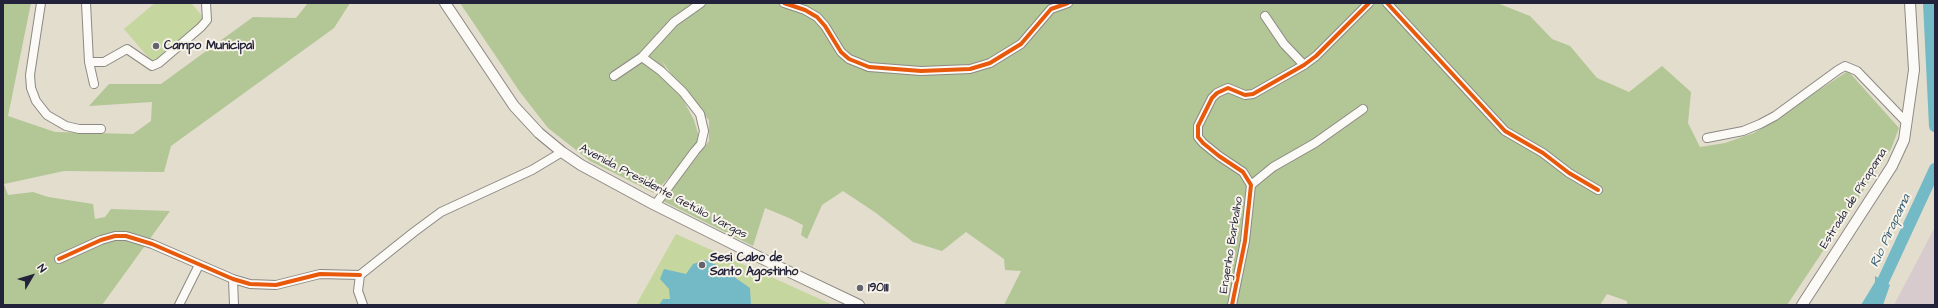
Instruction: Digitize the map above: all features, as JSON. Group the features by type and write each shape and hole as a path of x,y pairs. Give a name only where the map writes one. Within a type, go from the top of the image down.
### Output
{"main road":[{"name":"Avenida Presidente Getúlio Vargas","path":"445,3 514,106 539,133 562,152 581,165 655,205 775,266 859,305"},
{"name":"Estrada de Pirapama","path":"1802,305 1892,166 1904,140 1914,70 1910,3"}],"street":[{"path":"41,3 30,75 31,88 36,101 47,115 66,126 79,129 101,129"},
{"path":"86,3 89,62 94,84"},
{"path":"89,62 104,62 128,49 149,65 155,65 201,27 207,20 206,3"},
{"path":"614,76 642,57 674,22 701,3"},
{"path":"784,3 805,10 817,17 825,26 841,52 849,59 869,67 921,71 970,69 990,63 1021,44 1033,32 1047,13 1051,3"},
{"path":"1047,13 1054,8 1068,3"},
{"name":"Engenho Barbalho","path":"1232,305 1245,241 1251,185 1243,172 1203,143 1198,137 1198,126 1212,98 1217,93 1228,88 1245,94 1253,94 1304,65 1316,56 1369,3"},
{"path":"1387,3 1505,131 1543,153 1569,173 1598,190"},
{"path":"1265,16 1284,44 1304,65"},
{"path":"642,57 661,71 683,92 700,114 704,125 701,144 655,205"},
{"path":"1707,138 1743,131 1760,124 1775,116 1845,66 1857,71 1907,123"},
{"path":"1251,185 1273,167 1315,143 1363,108"},
{"path":"363,305 358,291 360,275 414,232 441,212 532,170 562,152"},
{"path":"59,259 101,240 115,236 126,236 152,244 199,265 250,284 276,285 320,274 343,273 360,275"},
{"path":"179,305 199,265"},
{"path":"234,279 234,305"}],"shaded area":[{"path":"1935,227 1935,305 1894,305"}],"green space":[{"path":"3,3 31,3 8,116 55,132 133,134 151,121 152,102 89,106 109,84 161,84 253,17 296,18 308,3 350,3 334,28 171,146 164,172 64,171 4,184 8,195 33,192 48,197 93,204 95,219 105,217 111,209 170,211 102,305 3,305"},
{"name":"Campo Municipal","path":"155,3 191,3 205,19 153,63 124,29"},
{"path":"460,3 1497,3 1530,16 1552,39 1570,46 1597,78 1629,92 1662,66 1691,92 1688,123 1700,147 1725,143 1754,133 1848,71 1899,128 1891,149 1787,305 1627,305 1627,301 1607,294 1600,305 1004,305 1021,271 1005,270 1004,259 966,232 942,251 913,242 876,213 843,191 822,205 807,239 801,235 803,225 765,208 753,246 663,201 709,141 709,120 687,98 661,59 694,120 701,144 654,193 590,161 548,128 520,92"},
{"name":"Sesi Cabo de Santo Agostinho","path":"676,234 833,305 636,305"}],"water":[{"path":"705,260 717,265 750,288 751,305 659,305 663,299 670,299 669,289 660,279 664,269 686,274 693,264"},
{"path":"1875,276 1890,285 1883,305 1861,305 1875,282"}],"waterway":[{"name":"Rio Pirapama","path":"1929,3 1935,126"},
{"name":"Rio Pirapama","path":"1872,305 1935,169"}],"cycle path":[{"path":"784,3 805,10 817,17 825,26 841,52 849,59 869,67 921,71 970,69 990,63 1021,44 1051,9 1068,3"},
{"path":"1232,305 1245,241 1251,185 1243,172 1203,143 1198,137 1198,126 1212,98 1217,93 1228,88 1245,95 1253,94 1304,65 1316,56 1369,3"},
{"path":"1387,3 1505,131 1543,153 1569,173 1598,190"},
{"path":"59,259 101,240 115,236 126,236 152,244 233,279 250,284 276,285 320,274 360,275"}],"place":[{"name":"Campo Municipal","path":"156,46"},
{"name":"Sesi Cabo de Santo Agostinho","path":"702,265"},
{"name":"190111","path":"860,288"}]}
